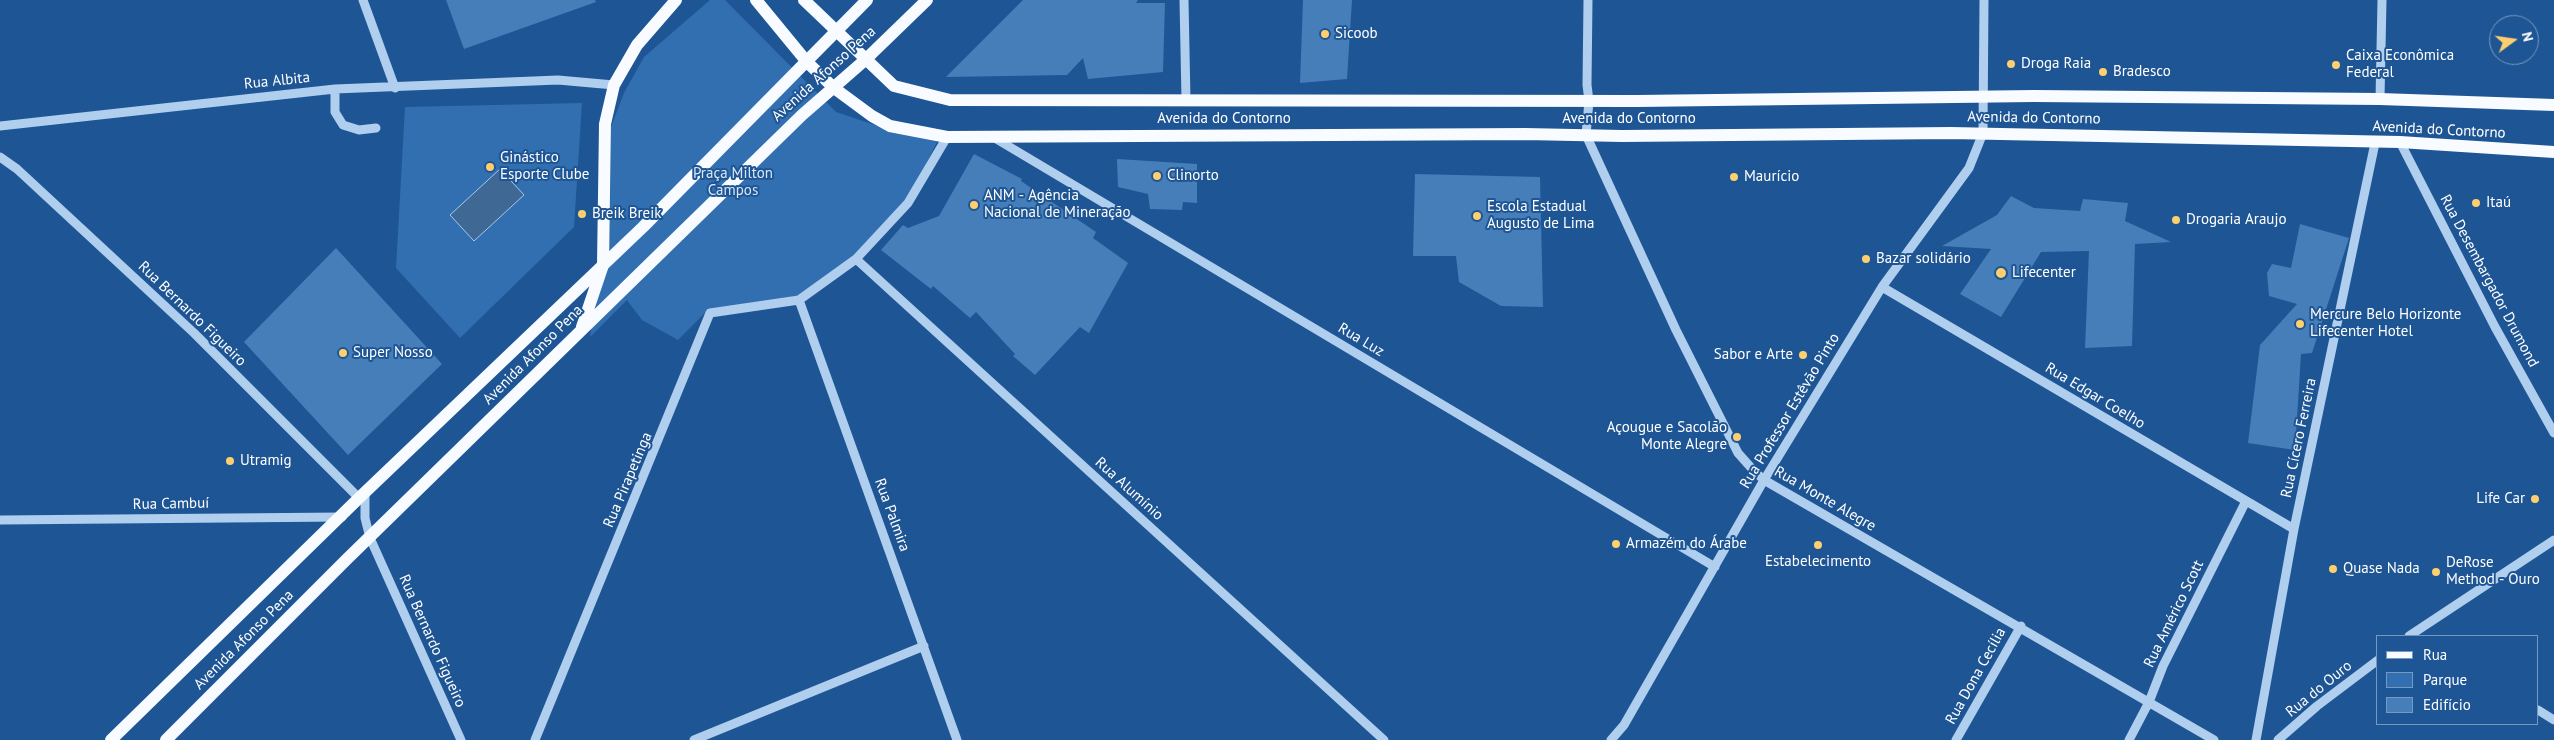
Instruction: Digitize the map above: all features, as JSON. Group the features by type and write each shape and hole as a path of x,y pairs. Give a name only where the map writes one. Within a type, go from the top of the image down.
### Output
{"main road":[{"path":"581,330 603,265 605,124 614,86 637,45 676,0"},
{"name":"Avenida do Contorno","path":"756,0 807,62 834,88 890,126 947,137 1982,133 2375,143 2400,142 2554,152"},
{"name":"Avenida do Contorno","path":"804,0 835,32 894,86 950,100 1589,101 2044,96 2380,99 2554,105"},
{"name":"Avenida Afonso Pena","path":"111,740 603,265 867,0"},
{"name":"Avenida Afonso Pena","path":"166,740 581,330 802,115 865,60 928,0"}],"street":[{"path":"363,0 395,88"},
{"path":"1184,0 1186,100"},
{"name":"Rua Monte Alegre","path":"1588,0 1587,85 1589,101 1586,135 1676,330 1738,453 1764,480 2021,626 2214,740"},
{"name":"Rua Professor Estêvão Pinto","path":"1611,740 1624,725 1764,480 1882,287 1969,168 1982,133 1984,0"},
{"path":"2380,99 2382,0"},
{"name":"Rua Albita","path":"0,126 335,89 558,80 614,86"},
{"path":"335,89 335,112 343,125 359,130 376,128"},
{"path":"799,300 856,259 908,203 947,137"},
{"name":"Rua Luz","path":"993,137 1715,567"},
{"name":"Rua Desembargador Drumond","path":"2400,142 2495,327 2554,433"},
{"name":"Rua Cícero Ferreira","path":"2256,740 2294,529 2375,143"},
{"name":"Rua Bernardo Figueiro","path":"0,157 16,169 194,333 362,496 370,538 462,740"},
{"name":"Rua Alumínio","path":"856,259 1384,740"},
{"name":"Rua Edgar Coelho","path":"1882,287 2294,529"},
{"name":"Rua Palmira","path":"799,300 957,740"},
{"name":"Rua Pirapetinga","path":"535,740 710,313 799,300"},
{"name":"Rua Américo Scott","path":"2129,740 2149,702 2163,666 2246,502"},
{"name":"Rua Cambuí","path":"0,520 342,517"},
{"path":"2414,635 2554,540"},
{"name":"Rua Dona Cecília","path":"1956,740 2021,626"},
{"path":"694,740 924,646"},
{"name":"Rua do Ouro","path":"2278,740 2317,706 2376,662"},
{"path":"2539,711 2554,720"}],"green space":[{"name":"Praça Milton Campos","path":"710,0 725,0 836,112 890,130 937,142 908,200 856,256 798,297 707,311 678,340 642,320 627,300 590,337 610,205 611,127 624,93 644,57"},
{"name":"Ginástico Esporte Clube","path":"582,103 574,227 460,338 396,268 405,107"}],"shaded area":[{"path":"500,169 524,195 474,241 450,215"}],"building":[{"path":"446,0 595,0 596,2 464,49"},
{"path":"1023,0 1138,0 1136,3 1165,3 1163,72 1088,79 1083,58 1067,75 946,77"},
{"path":"1303,0 1352,0 1347,79 1300,83"},
{"path":"974,154 1022,179 1021,181 1096,232 1093,238 1128,263 1089,333 1080,327 1035,375 1013,356 1015,354 976,312 970,318 933,286 931,289 881,250 903,225 908,228 939,216"},
{"name":"Clinorto","path":"1117,159 1197,164 1197,203 1183,202 1182,210 1150,209 1148,194 1118,187"},
{"name":"Escola Estadual Augusto de Lima","path":"1415,174 1540,177 1543,307 1501,306 1459,282 1456,256 1413,256"},
{"name":"Lifecenter","path":"2011,196 2034,208 2080,211 2083,199 2128,203 2125,221 2171,242 2135,244 2132,346 2085,348 2089,251 2041,252 2001,317 1960,294 1991,249 1942,246 1997,215"},
{"name":"Mercure Belo Horizonte Lifecenter Hotel","path":"2300,224 2349,238 2312,353 2301,354 2295,450 2248,443 2260,345 2297,304 2269,296 2267,273 2272,264 2291,268"},
{"name":"Super Nosso","path":"336,248 442,364 348,455 244,342"}],"place":[{"name":"Sicoob","path":"1325,34"},
{"name":"Droga Raia","path":"2011,64"},
{"name":"Caixa Econômica Federal","path":"2336,65"},
{"name":"Bradesco","path":"2103,72"},
{"name":"Ginástico Esporte Clube","path":"490,167"},
{"name":"Clinorto","path":"1157,176"},
{"name":"Maurício","path":"1734,177"},
{"name":"Itaú","path":"2476,203"},
{"name":"ANM - Agência Nacional de Mineração","path":"974,205"},
{"name":"Breik Breik","path":"582,214"},
{"name":"Escola Estadual Augusto de Lima","path":"1477,216"},
{"name":"Drogaria Araujo","path":"2176,220"},
{"name":"Bazar solidário","path":"1866,259"},
{"name":"Lifecenter","path":"2001,273"},
{"name":"Mercure Belo Horizonte Lifecenter Hotel","path":"2300,324"},
{"name":"Super Nosso","path":"343,353"},
{"name":"Sabor e Arte","path":"1803,355"},
{"name":"Açougue e Sacolão Monte Alegre","path":"1737,437"},
{"name":"Utramig","path":"230,461"},
{"name":"Life Car","path":"2535,499"},
{"name":"Armazém do Árabe","path":"1616,544"},
{"name":"Estabelecimento","path":"1818,545"},
{"name":"Quase Nada","path":"2333,569"},
{"name":"DeRose Method - Ouro","path":"2436,572"}]}
